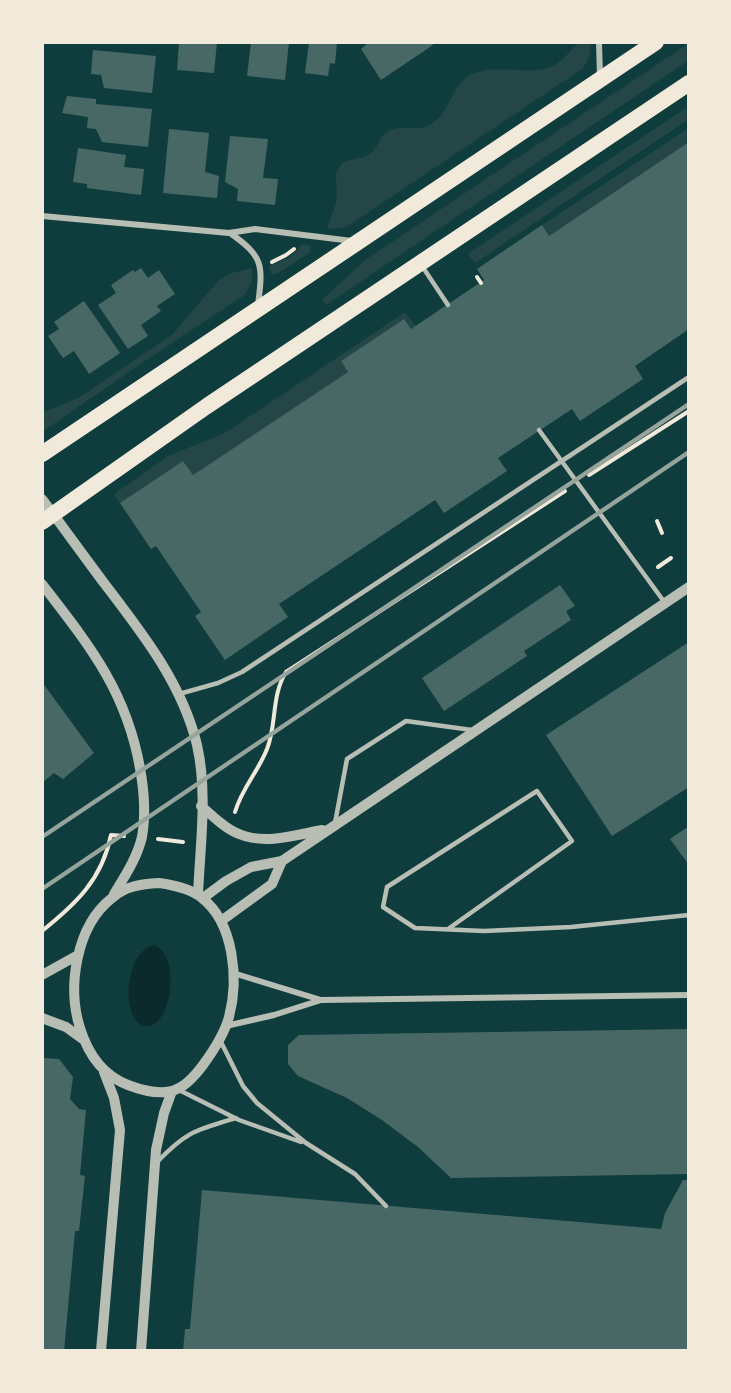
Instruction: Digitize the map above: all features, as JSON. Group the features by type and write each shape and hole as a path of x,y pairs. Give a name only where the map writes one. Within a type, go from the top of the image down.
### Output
{"highway":[{"path":"42,454 656,42"},
{"path":"48,518 207,406 689,83"}],"street":[{"path":"599,42 600,79"},
{"path":"42,216 229,233 255,230 358,242"},
{"path":"229,233 247,245 256,255 261,274 258,310"},
{"path":"42,498 48,518 149,644 179,694 197,746 201,775 200,897"},
{"path":"42,584 96,656 119,696 135,740 143,786 144,816 141,837 129,869 112,897 93,921 78,955 75,972 77,1018 93,1058 104,1071 121,1083 133,1087 152,1091 174,1090"},
{"path":"200,897 251,867 282,861 689,587"},
{"path":"201,806 232,831 251,838 280,837 331,827"},
{"path":"221,921 272,885 282,861"},
{"path":"112,897 134,886 159,883 173,885 200,897 221,921 231,956 233,973 233,995 226,1026 220,1040 200,1069 174,1090 159,1131 141,1351"},
{"path":"42,975 78,955"},
{"path":"233,973 321,1000"},
{"path":"226,1026 274,1015 321,1000 689,995"},
{"path":"42,1018 66,1027 84,1040"},
{"path":"101,1351 120,1138 118,1114 104,1071"}],"lane":[{"path":"421,263 448,305"},
{"path":"179,694 218,684 242,672 689,377"},
{"path":"539,430 665,603"},
{"path":"331,827 347,759 406,721 474,730"},
{"path":"448,929 572,841 537,791 387,887 383,908 415,928 484,931 571,927 689,915"},
{"path":"220,1040 230,1064 250,1095 306,1143 355,1174 386,1206"},
{"path":"174,1090 236,1118 306,1143"},
{"path":"155,1164 187,1134 236,1118"}],"path":[{"path":"268,263 286,255 298,244"},
{"path":"477,277 481,283"},
{"path":"603,465 689,411"},
{"path":"234,820 243,790 266,752 276,694 286,672 563,492"},
{"path":"657,521 662,533"},
{"path":"42,931 86,890 95,878 108,852 111,835 130,836"},
{"path":"152,838 184,842"}],"shaded area":[{"path":"581,42 590,42 588,60 582,69 348,226 327,229 337,200 336,174 342,163 368,155 388,131 428,126 433,123 444,112 460,84 472,74 491,70 531,70 550,67"},
{"path":"689,43 689,60 326,305 322,300 365,260"},
{"path":"689,106 689,119 475,263 468,254"},
{"path":"689,128 689,142 549,236 542,225"},
{"path":"302,244 310,246 310,252 277,274 271,274 269,266 290,257"},
{"path":"252,268 252,281 246,294 42,432 42,413 80,397 173,334 219,280 232,273"},
{"path":"405,312 416,326 411,329 404,319 341,361 348,372 193,475 183,461 120,503 114,494 168,456 225,433"},
{"path":"154,945 163,952 168,962 170,991 162,1016 155,1024 146,1026 137,1022 132,1012 129,986 137,959 144,950"}],"building":[{"path":"179,42 217,42 214,73 177,70"},
{"path":"251,42 289,42 285,80 247,76"},
{"path":"309,42 337,42 335,64 330,63 328,76 305,73"},
{"path":"369,42 431,42 433,45 381,80 361,49"},
{"path":"93,50 156,56 152,93 104,88 101,75 91,74"},
{"path":"67,96 96,99 96,104 152,109 148,147 102,142 96,129 87,128 88,117 62,113"},
{"path":"169,129 209,133 205,172 219,176 217,198 163,193"},
{"path":"230,136 268,139 263,178 278,179 275,205 237,201 238,189 225,182"},
{"path":"689,142 689,329 635,366 643,379 580,421 572,409 498,458 507,471 444,513 435,500 279,604 288,617 225,660 195,616 201,612 156,546 151,549 120,503 183,461 193,475 348,372 341,361 404,319 411,329 484,280 477,269 542,225 549,236"},
{"path":"78,148 126,155 124,167 144,169 141,195 87,188 87,184 73,182"},
{"path":"141,268 148,278 159,270 175,294 157,306 161,311 141,325 148,336 128,349 98,305 116,293 111,285 133,270 135,272"},
{"path":"84,301 120,353 89,374 74,351 63,358 48,336 59,329 54,322"},
{"path":"560,585 575,606 566,611 571,620 524,651 527,656 444,711 422,678"},
{"path":"689,642 689,787 612,836 546,735"},
{"path":"42,682 94,753 63,779 54,773 42,783"},
{"path":"689,826 689,865 670,839"},
{"path":"689,1029 689,1174 451,1178 418,1147 382,1120 347,1098 298,1076 288,1064 288,1045 299,1035"},
{"path":"42,1058 59,1059 73,1077 70,1099 79,1109 86,1110 80,1175 85,1176 79,1231 75,1231 64,1351 42,1351"},
{"path":"683,1180 689,1180 689,1351 183,1351 185,1329 190,1329 202,1190 661,1229 665,1213"}],"railway":[{"path":"42,837 689,404"},
{"path":"42,889 689,452"}]}
